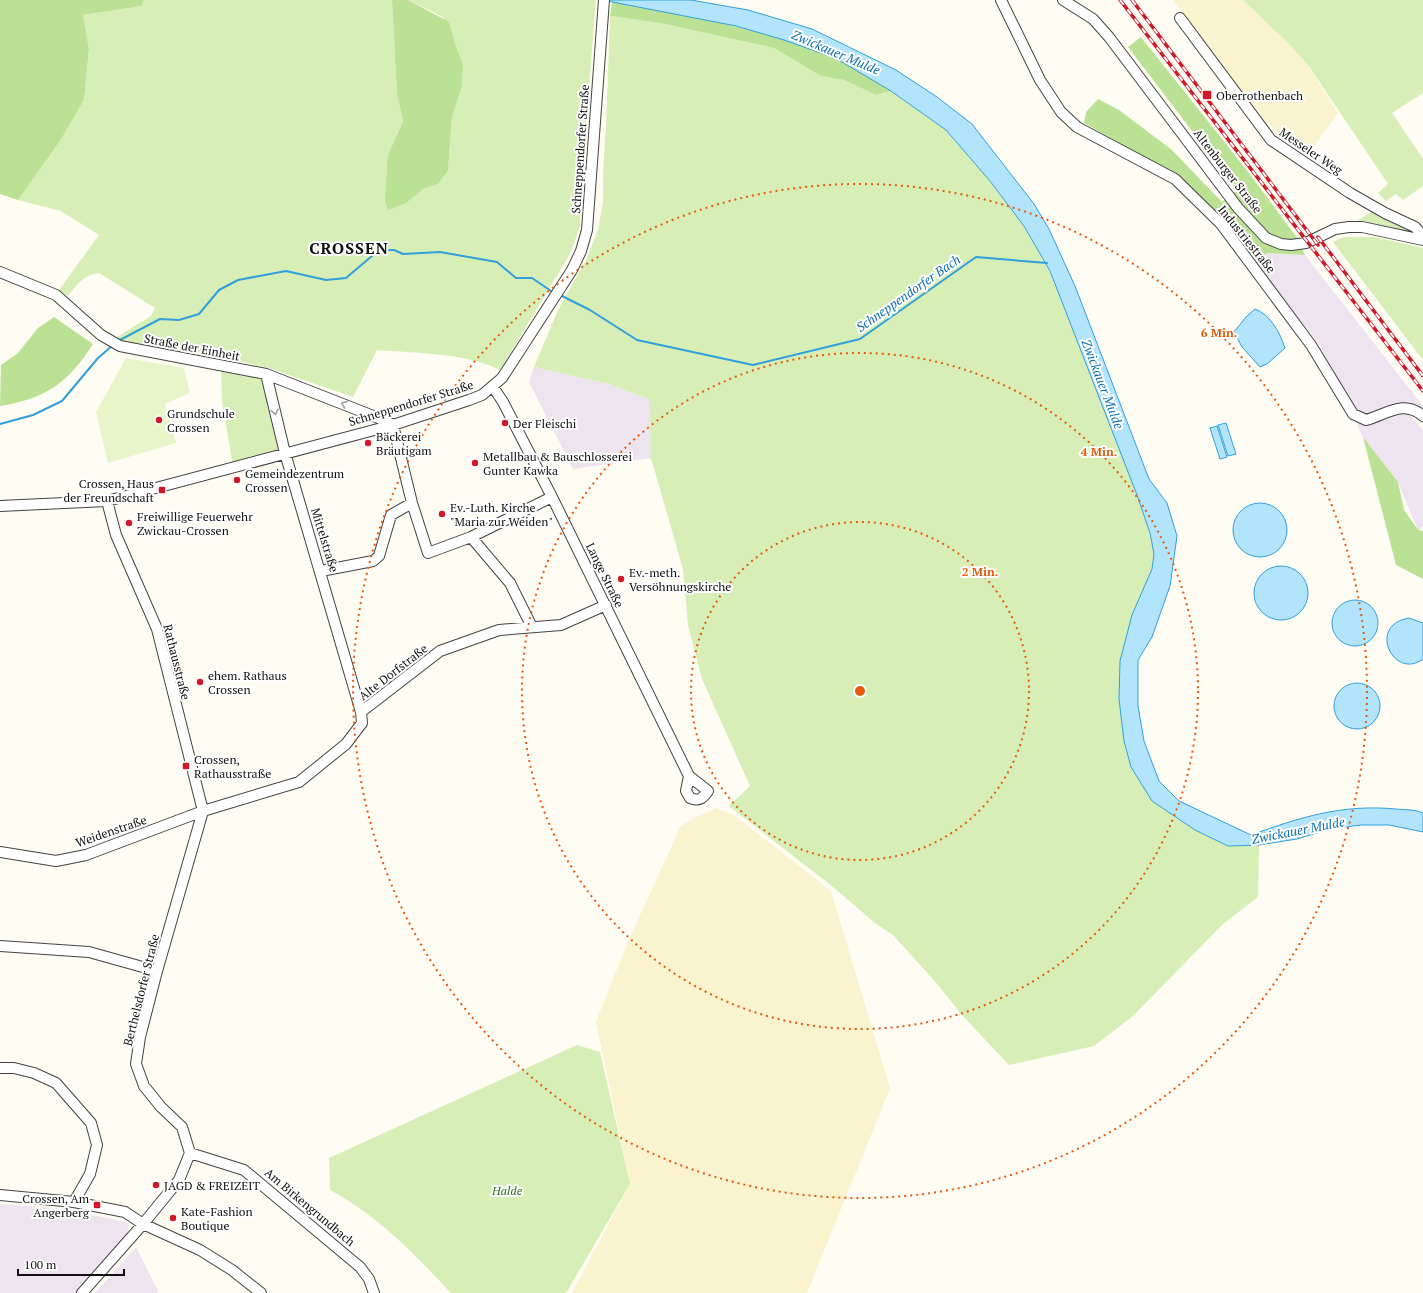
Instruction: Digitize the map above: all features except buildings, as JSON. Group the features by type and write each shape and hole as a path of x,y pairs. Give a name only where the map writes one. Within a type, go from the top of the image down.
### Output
{"street":[{"name":"Schneppendorfer Straße","path":"0,506 107,501 393,425 469,400 493,387 502,378 572,270 581,251 587,230 604,0"},
{"name":"Industriestraße","path":"1001,0 1040,80 1061,112 1077,127 1175,179 1221,224 1311,345 1354,414 1366,420 1403,407 1414,409 1423,416"},
{"name":"Altenburger Straße","path":"1063,0 1093,19 1109,37 1238,208 1266,238 1280,244 1291,245 1306,243 1335,229 1362,227 1422,240"},
{"name":"Messeler Weg","path":"1180,18 1271,140 1350,193 1385,213 1415,227 1422,235 1422,240"},
{"name":"Straße der Einheit","path":"0,272 56,295 101,335 120,346 266,374 393,425"},
{"name":"Mittelstraße","path":"266,374 285,453 362,712"},
{"name":"Lange Straße","path":"493,387 503,402 552,497 689,776"},
{"path":"393,425 412,503 428,553 471,537 552,497"},
{"name":"Rathausstraße","path":"107,501 116,535 157,629 203,811"},
{"path":"321,571 373,561 379,556 392,515 412,503"},
{"path":"471,537 510,583 532,627"},
{"name":"Alte Dorfstraße","path":"203,811 299,782 346,744 362,724 362,712 440,651 499,630 561,625 606,605"},
{"name":"Weidenstraße","path":"0,852 56,861 86,855 203,811"},
{"name":"Berthelsdorfer Straße","path":"190,1153 182,1127 144,1086 136,1064 140,1037 157,971 203,811"},
{"path":"0,946 89,952 157,971"},
{"path":"0,1068 14,1068 34,1073 56,1083 91,1123 97,1145 90,1174 74,1202"},
{"path":"82,1293 143,1224 178,1180 190,1153"},
{"name":"Am Birkengrundbach","path":"190,1153 244,1170 255,1178 360,1267 369,1279 374,1293"},
{"path":"0,1196 74,1202 125,1212 143,1224 200,1250 232,1270 261,1293"}],"shaded area":[{"path":"1173,0 1243,0 1289,44 1310,69 1338,113 1307,156 1265,121"},
{"path":"1267,253 1305,255 1423,406 1411,416 1423,431 1423,526 1418,531 1398,482 1363,437 1320,345 1255,263"},
{"path":"534,367 609,384 649,399 651,458 573,469 529,382"},
{"path":"716,808 735,816 831,891 890,1088 807,1293 572,1293 630,1184 596,1022 630,937 681,826"},
{"path":"0,1204 39,1207 109,1218 127,1223 129,1228 126,1235 77,1293 0,1293"},
{"path":"136,1247 159,1293 95,1293"}],"green space":[{"path":"0,0 144,0 142,6 83,15 89,49 84,100 60,141 18,200 0,194"},
{"path":"144,0 392,0 397,94 403,121 388,155 416,194 423,189 438,184 448,171 452,117 462,86 463,64 443,17 408,0 596,0 581,184 580,227 570,254 500,370 487,364 457,357 377,350 353,397 269,368 242,362 189,355 142,344 130,343 115,338 151,316 155,308 99,273 85,278 68,296 59,290 99,235 61,211 18,200 60,141 84,100 89,49 83,15 142,6"},
{"path":"392,0 408,0 449,22 455,44 463,64 462,86 452,117 448,171 438,184 423,189 406,203 388,210 385,202 388,155 403,121 397,94"},
{"path":"1243,0 1423,0 1423,93 1392,113 1423,159 1423,186 1403,200 1396,194 1386,201 1378,193 1388,184 1310,68 1289,44"},
{"path":"612,2 724,24 779,38 833,57 856,69 891,91 876,95 844,80 821,76 774,48 660,23 610,16"},
{"path":"610,16 660,23 774,48 821,76 844,80 876,95 891,91 946,130 990,181 1024,226 1050,271 1137,495 1150,533 1154,554 1152,569 1133,615 1120,661 1119,699 1124,741 1152,801 1195,830 1228,846 1259,845 1258,897 1223,924 1133,1016 1094,1046 1009,1065 961,1014 939,986 893,935 875,923 833,887 729,806 750,786 702,679 688,625 683,569 651,458 649,399 609,384 534,367 558,310 586,260 598,230 603,202"},
{"path":"1141,37 1249,173 1298,239 1305,255 1267,253 1255,263 1162,167 1084,123 1086,112 1098,99 1119,110 1172,150 1222,202 1237,190 1128,47"},
{"path":"1373,211 1414,232 1358,220"},
{"path":"1343,237 1375,237 1423,248 1423,360 1333,242"},
{"path":"54,317 93,344 75,369 55,387 31,398 0,406 1,365 18,353 38,328"},
{"path":"126,358 184,368 190,393 165,404 176,443 108,463 96,412"},
{"path":"221,365 266,374 285,453 233,466 222,402"},
{"path":"1363,437 1398,482 1404,510 1418,530 1423,531 1423,579 1396,565"},
{"name":"Halde","path":"577,1045 600,1052 630,1184 566,1293 451,1293 409,1250 380,1224 365,1212 330,1190 329,1158"}],"water":[{"name":"Zwickauer Mulde","path":"602,0 691,0 748,10 812,29 896,70 937,97 972,124 1034,204 1049,229 1075,286 1149,479 1167,503 1177,536 1170,586 1152,637 1138,660 1138,706 1144,741 1159,781 1179,801 1251,835 1322,813 1358,808 1413,810 1423,813 1423,832 1389,825 1361,825 1330,829 1297,839 1259,845 1228,846 1195,830 1152,801 1131,767 1124,741 1119,699 1120,661 1132,615 1152,569 1154,554 1150,533 1137,495 1050,271 1024,226 990,181 946,130 891,91 835,58 784,40 736,26"},
{"path":"1255,309 1266,316 1274,325 1285,348 1267,364 1260,367 1242,347 1234,332 1246,317"},
{"path":"1226,423 1236,454 1228,456 1218,425"},
{"path":"1217,426 1227,457 1220,459 1210,428"},
{"path":"1260,503 1270,505 1279,511 1285,520 1287,530 1285,540 1279,549 1270,555 1260,557 1250,555 1241,549 1235,540 1233,530 1235,520 1241,511 1250,505"},
{"path":"1281,566 1291,568 1300,574 1306,583 1308,593 1306,603 1300,612 1291,618 1281,620 1271,618 1262,612 1256,603 1254,593 1256,583 1262,574 1271,568"},
{"path":"1355,600 1368,604 1374,610 1378,623 1374,636 1368,642 1355,646 1342,642 1336,636 1332,623 1336,610 1342,604"},
{"path":"1409,618 1423,623 1423,659 1412,664 1403,663 1394,658 1389,649 1387,640 1389,630 1396,623"},
{"path":"1357,683 1370,687 1376,693 1380,706 1376,719 1370,725 1357,729 1344,725 1338,719 1334,706 1338,693 1344,687"}],"waterway":[{"name":"Schneppendorfer Bach","path":"118,341 160,319 179,320 199,314 219,290 238,280 286,271 326,280 346,278 379,250 394,250 403,254 440,252 497,262 516,278 532,278 554,293"},
{"name":"Schneppendorfer Bach","path":"560,295 590,310 637,340 753,365 860,339 976,257 1047,263"},
{"name":"Schneppendorfer Bach","path":"0,424 33,415 62,401 98,358 113,345"}],"railway":[{"path":"1120,0 1423,391"},
{"path":"1132,0 1318,245"},
{"path":"1318,237 1423,376"}],"place":[{"name":"Oberrothenbach","path":"1207,95"},
{"name":"Grundschule Crossen","path":"159,420"},
{"name":"Der Fleischi","path":"505,423"},
{"name":"Bäckerei Bräutigam","path":"368,443"},
{"name":"Metallbau & Bauschlosserei Gunter Kawka","path":"475,463"},
{"name":"Gemeindezentrum Crossen","path":"237,480"},
{"name":"Crossen, Haus der Freundschaft","path":"162,490"},
{"name":"Ev.-Luth. Kirche \"Maria zur Weiden\"","path":"442,514"},
{"name":"Freiwillige Feuerwehr Zwickau-Crossen","path":"129,523"},
{"name":"Ev.-meth. Versöhnungskirche","path":"621,579"},
{"name":"ehem. Rathaus Crossen","path":"200,682"},
{"name":"Crossen, Rathausstraße","path":"186,766"},
{"name":"JAGD & FREIZEIT","path":"156,1185"},
{"name":"Crossen, Am Angerberg","path":"97,1205"},
{"name":"Kate-Fashion Boutique","path":"173,1218"}],"district":[{"name":"CROSSEN","path":"349,248"}]}
